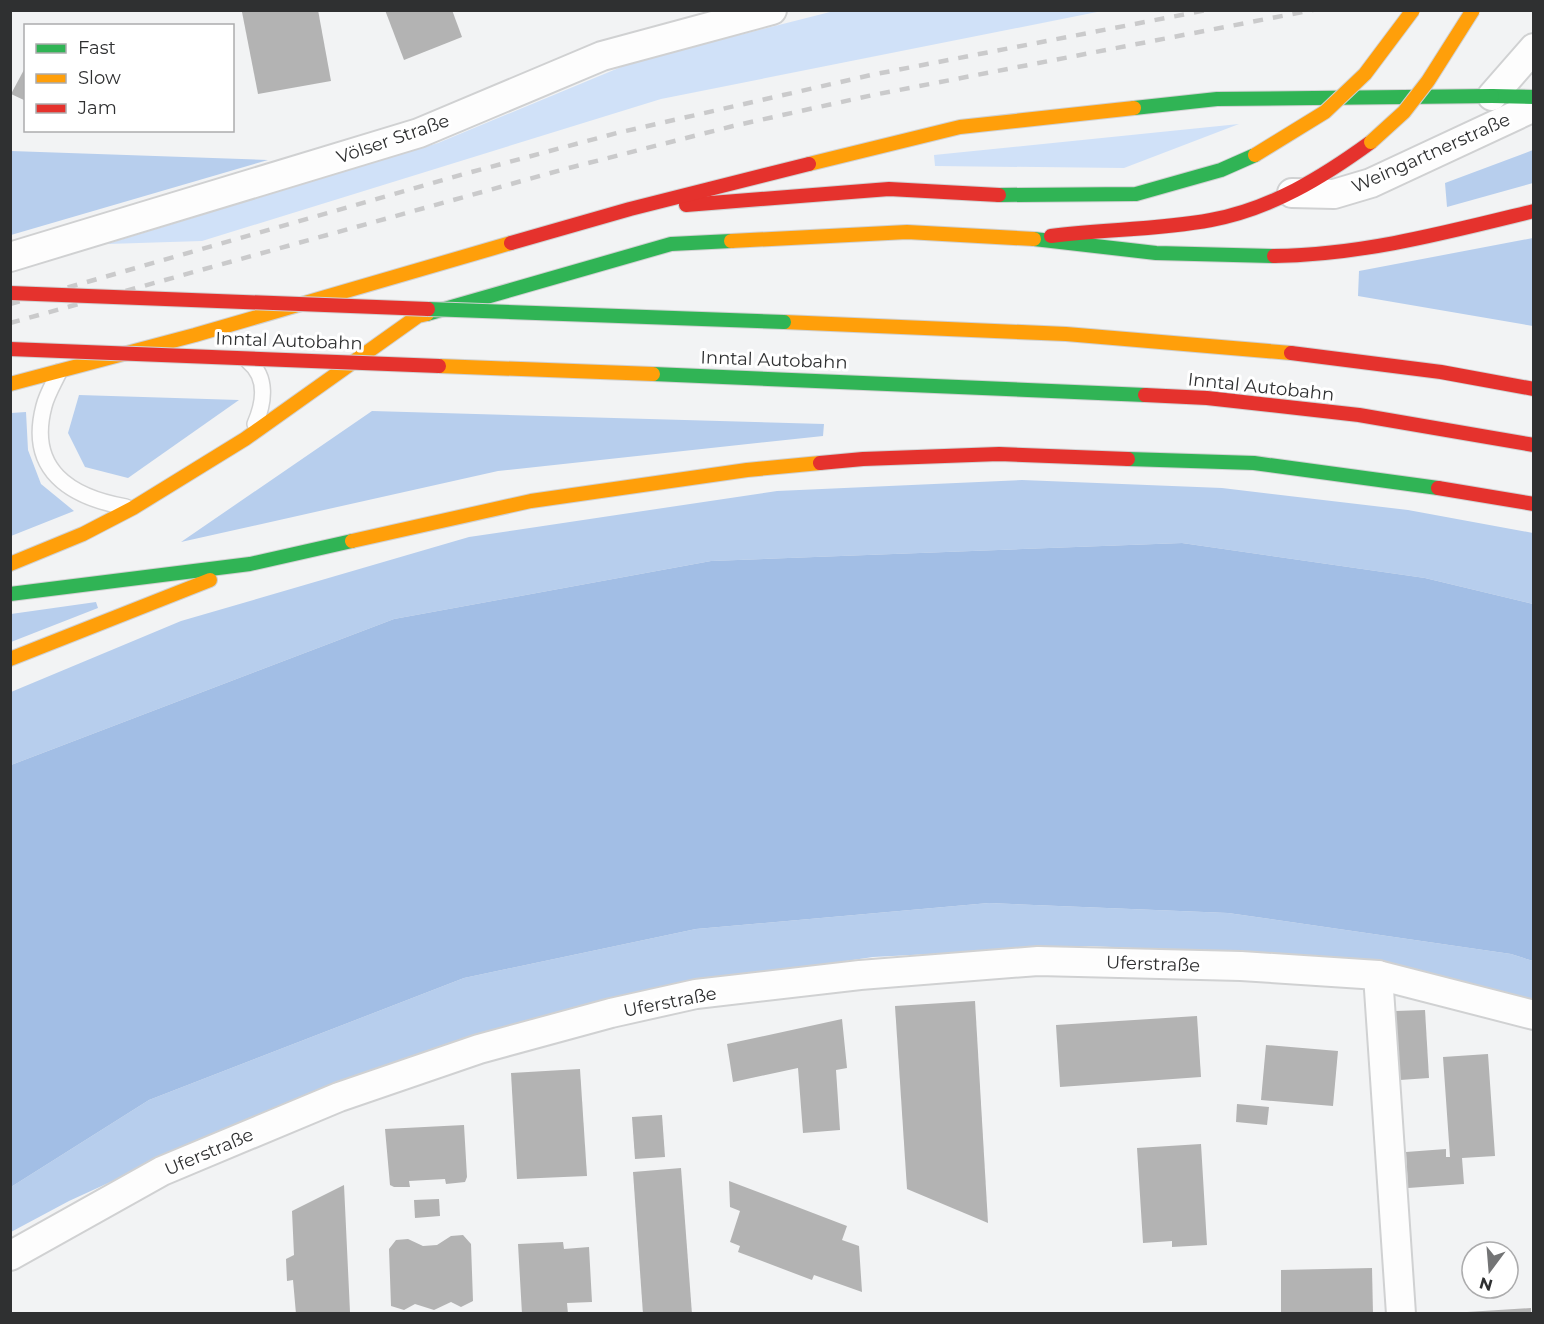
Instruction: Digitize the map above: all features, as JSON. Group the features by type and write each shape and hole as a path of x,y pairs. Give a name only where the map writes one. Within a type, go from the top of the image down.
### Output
{"main road":[{"path":"630,209 889,189 1018,196 1136,194 1212,173 1255,155 1324,112 1365,74 1413,10"},
{"path":"1034,239 1094,230 1144,228 1227,216 1292,193 1339,166 1371,142 1404,112 1428,81 1473,10"},
{"path":"10,384 195,335 630,209 960,127 1217,99 1533,97"},
{"path":"10,564 83,534 133,508 245,439 418,316 671,244 907,232 1034,239 1157,253 1259,256 1318,253 1406,241 1533,211"},
{"name":"Inntal Autobahn","path":"10,293 997,331 1240,346 1386,363 1533,389"},
{"name":"Inntal Autobahn","path":"10,349 1207,398 1359,415 1533,445"},
{"path":"10,594 123,578 250,564 531,501 747,470 862,459 999,454 1254,463 1398,481 1533,504"},
{"path":"10,659 250,564"}],"street":[{"name":"Völser Straße","path":"10,257 419,133 602,56 772,10"},
{"name":"Weingartnerstraße","path":"1492,96 1533,48"},
{"name":"Weingartnerstraße","path":"1292,193 1334,194 1371,183 1533,107"},
{"name":"Uferstraße","path":"10,1256 162,1171 339,1097 480,1049 611,1013 696,994 860,975 1038,961 1241,966 1378,975 1533,1015"},
{"path":"1378,975 1401,1314"}],"lane":[{"path":"195,335 220,344 238,354 260,375 263,391 262,406 245,439"},
{"path":"59,372 45,405 41,425 42,444 48,464 57,478 74,490 109,504 133,508"}],"shaded area":[{"path":"834,11 1102,11 661,99 202,241 107,244 438,143 633,62"},
{"path":"1239,124 1124,168 935,166 934,155"},
{"path":"1533,150 1533,183 1447,207 1445,183"},
{"path":"11,151 268,160 11,235"},
{"path":"1533,238 1533,326 1358,296 1359,271"},
{"path":"79,395 239,400 128,478 85,467 68,433"},
{"path":"372,411 824,424 823,436 498,471 181,542"},
{"path":"26,412 28,450 41,484 74,511 11,536 11,413"},
{"path":"1022,480 1222,488 1408,510 1533,533 1533,604 1425,578 1182,543 711,561 394,619 11,765 11,692 181,621 469,537 777,491"},
{"path":"1182,543 1425,578 1533,604 1533,961 1511,954 1228,913 989,903 696,929 464,978 149,1100 11,1187 11,765 394,619 711,561"},
{"path":"96,602 98,608 11,642 11,614"},
{"path":"989,903 1228,913 1511,954 1533,961 1533,1005 1244,953 1089,946 873,957 691,984 403,1062 237,1124 69,1201 11,1232 11,1187 149,1100 464,978 696,929"}],"building":[{"path":"318,10 331,81 258,94 242,12"},
{"path":"385,10 452,10 462,37 404,60"},
{"path":"24,70 24,100 11,94"},
{"path":"975,1001 988,1223 907,1189 895,1006"},
{"path":"1425,1010 1429,1078 1400,1080 1395,1011"},
{"path":"1197,1016 1201,1077 1060,1087 1056,1025"},
{"path":"842,1019 847,1068 836,1070 840,1130 803,1133 798,1068 733,1082 727,1044"},
{"path":"1266,1045 1338,1051 1333,1106 1261,1100"},
{"path":"1488,1054 1495,1156 1462,1158 1464,1184 1408,1188 1406,1152 1446,1149 1446,1157 1450,1157 1443,1057"},
{"path":"580,1069 587,1176 517,1179 511,1073"},
{"path":"1237,1104 1269,1107 1267,1125 1236,1122"},
{"path":"662,1115 665,1157 635,1159 632,1117"},
{"path":"464,1125 467,1177 465,1182 446,1184 445,1179 409,1181 410,1187 390,1185 385,1129"},
{"path":"1201,1144 1207,1245 1172,1247 1172,1241 1143,1243 1137,1148"},
{"path":"681,1168 692,1314 643,1314 633,1172"},
{"path":"729,1181 847,1226 842,1240 859,1246 862,1292 814,1275 812,1280 738,1252 740,1246 730,1242 740,1211 730,1207"},
{"path":"344,1185 350,1312 296,1314 293,1280 287,1281 286,1259 294,1255 292,1211"},
{"path":"439,1199 440,1216 415,1218 414,1200"},
{"path":"463,1235 471,1244 473,1301 461,1307 451,1302 434,1310 415,1304 404,1310 391,1306 389,1249 396,1240 408,1239 423,1246 437,1245 451,1236"},
{"path":"563,1242 564,1249 589,1247 592,1302 567,1303 568,1314 522,1314 518,1244"},
{"path":"1372,1268 1373,1314 1281,1314 1281,1270"},
{"path":"1531,1308 1531,1314 1468,1314 1467,1312"}],"railway":[{"path":"10,304 464,174 617,133 871,75 1207,10"},
{"path":"10,323 565,169 733,126 873,95 1313,10"}],"traffic: fast":[{"path":"1134,108 1217,99 1492,96"},
{"path":"1492,96 1534,97"},
{"path":"999,195 1136,194 1221,170 1255,155"},
{"path":"1034,239 1156,253 1274,256"},
{"path":"427,314 671,244 731,241"},
{"path":"428,309 784,322"},
{"path":"653,374 1145,395"},
{"path":"1128,459 1254,463 1438,488"},
{"path":"10,594 250,564 352,541"}],"traffic: slow":[{"path":"1255,155 1325,112 1365,74 1413,10"},
{"path":"1371,142 1404,112 1428,81 1473,10"},
{"path":"809,164 960,127 1134,108"},
{"path":"731,241 907,232 1034,239"},
{"path":"10,384 195,335 511,243"},
{"path":"10,564 83,534 133,508 245,439 418,316 427,314"},
{"path":"784,322 1066,334 1291,353"},
{"path":"439,366 653,374"},
{"path":"352,541 531,501 747,470 820,463"},
{"path":"10,659 210,580"}],"traffic: jam":[{"path":"1051,236 1171,226 1233,215 1296,190 1371,142"},
{"path":"511,243 630,209 809,164"},
{"path":"686,205 889,189 999,195"},
{"path":"1274,256 1340,252 1372,247 1534,211"},
{"path":"10,293 428,309"},
{"path":"10,349 439,366"},
{"path":"1291,353 1441,372 1534,389"},
{"path":"1145,395 1207,398 1359,415 1534,445"},
{"path":"820,463 863,459 999,454 1128,459"},
{"path":"1438,488 1534,504"}]}
